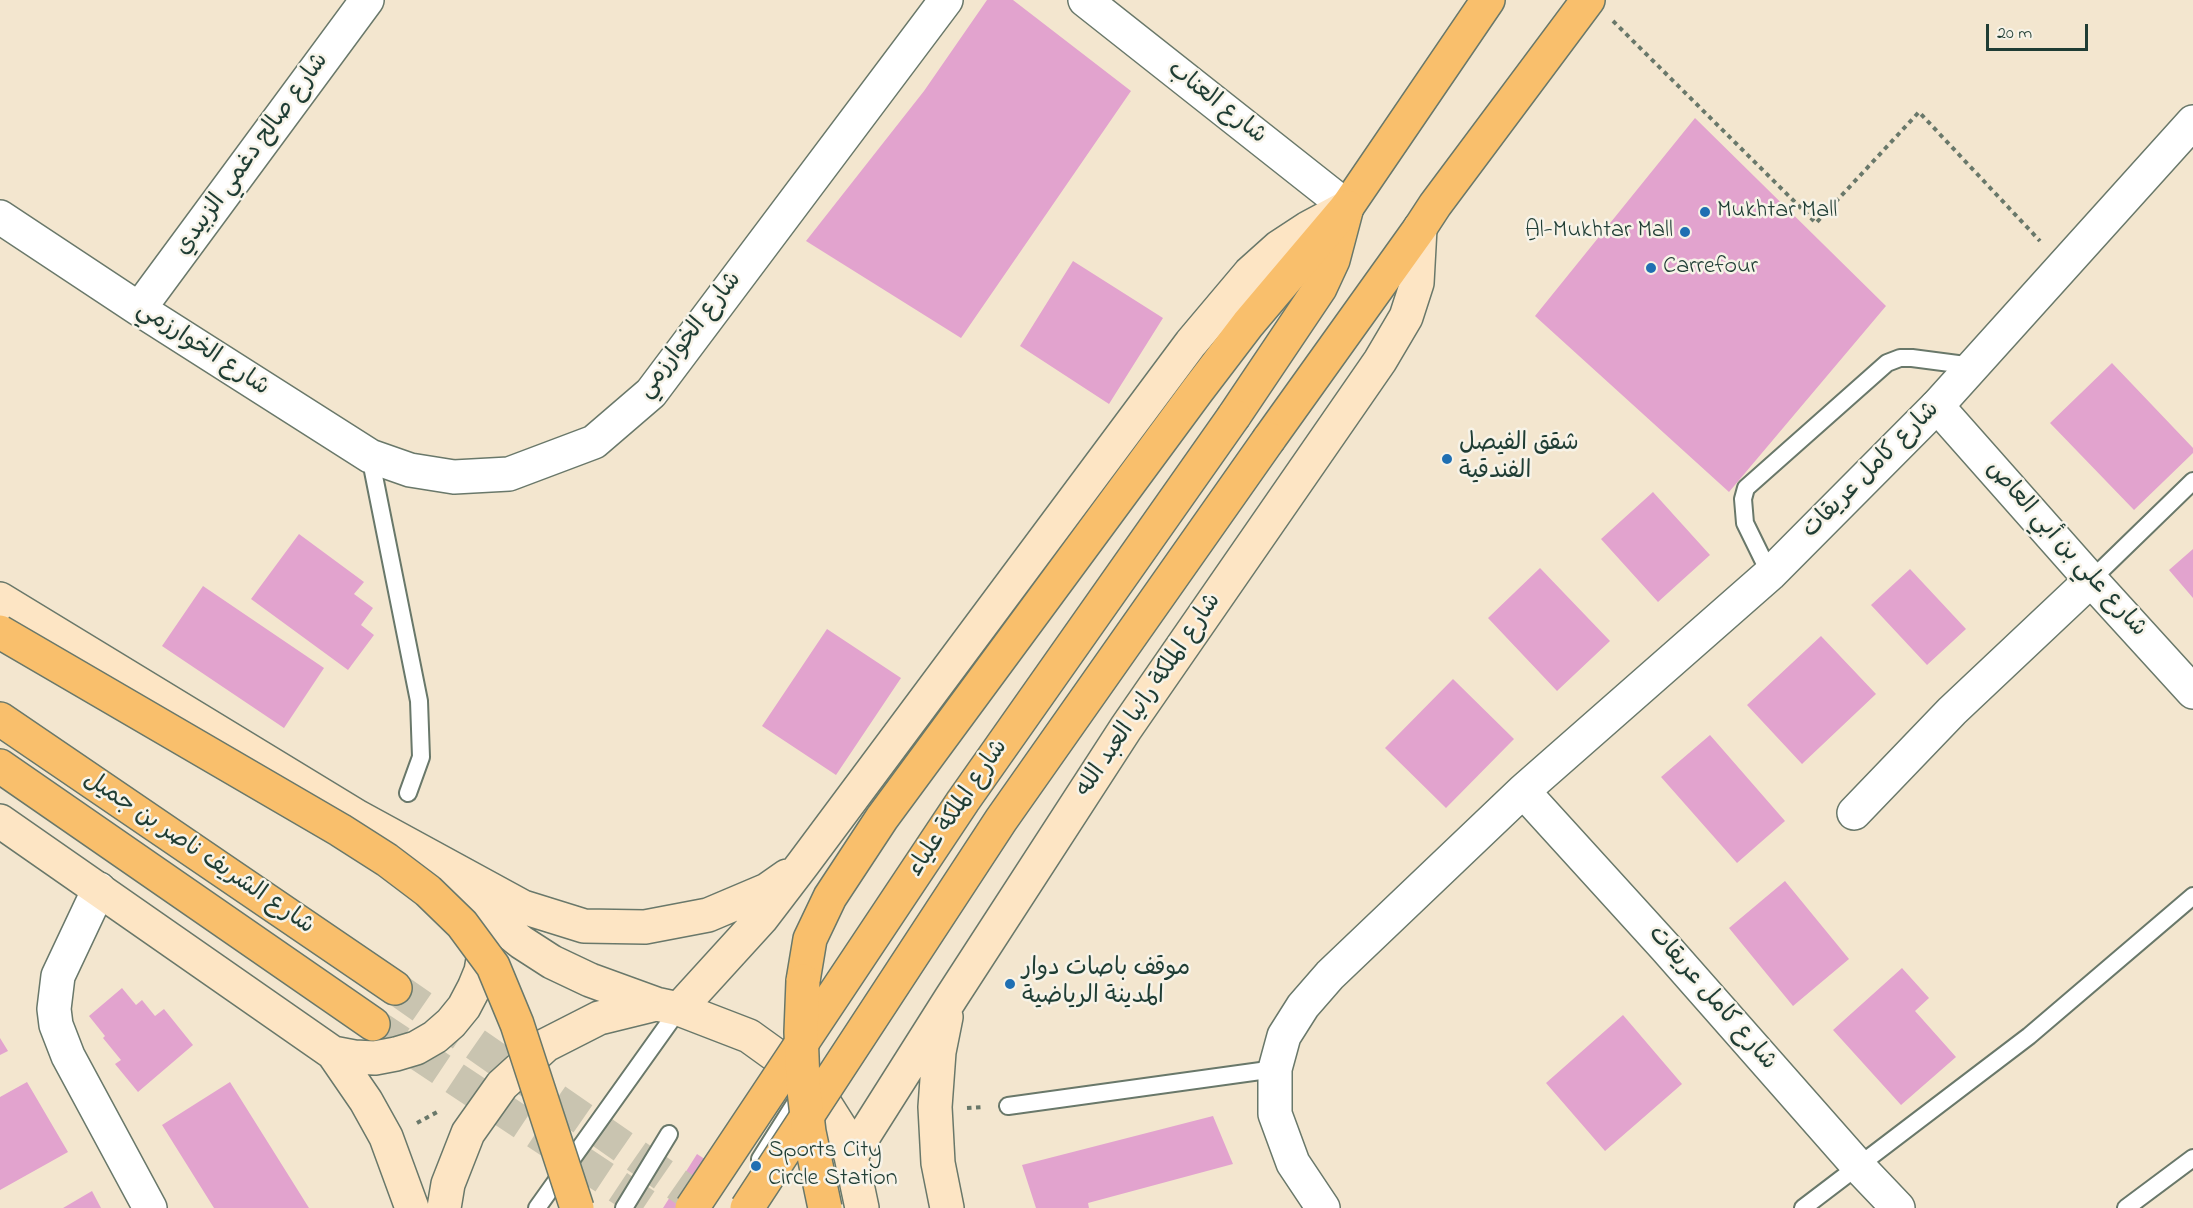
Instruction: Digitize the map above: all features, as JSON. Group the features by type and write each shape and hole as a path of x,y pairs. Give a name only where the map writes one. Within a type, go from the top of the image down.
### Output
{"main road":[{"path":"862,1208 837,1180 809,1132 803,1082 801,1032 803,981 810,939 830,897 882,818 1197,391 1248,324 1347,207 1488,0"},
{"path":"1420,228 1435,205 1598,8"},
{"path":"444,1208 448,1184 468,1133 502,1085 546,1046 599,1018 667,1007 761,919 1191,343 1250,273 1279,247 1347,207"},
{"name":"شارع الملكة علياء","path":"692,1208 963,801 1302,317 1320,288 1333,260 1347,207"},
{"name":"شارع الملكة علياء","path":"747,1208 1001,820 1420,228"},
{"name":"شارع الملكة رانيا العبد الله","path":"837,1180 951,998 1126,728 1380,361 1406,317 1417,283 1420,228"},
{"path":"0,599 358,817 523,907 584,926 645,927 708,915 767,890 803,864"},
{"path":"0,632 349,836 428,891 462,924 493,966 517,1024 577,1208"},
{"name":"شارع الشريف ناصر بن جميل","path":"0,719 395,988"},
{"name":"شارع الشريف ناصر بن جميل","path":"0,766 373,1024"},
{"path":"358,817 474,903 521,942 552,962 590,980 749,1036 810,1080 841,1129 837,1180"},
{"path":"0,821 333,1053 366,1101 386,1137 412,1208"},
{"path":"333,1053 375,1058 396,1054 416,1048 435,1037 451,1023 464,1007 481,971 484,936 481,919 474,903"},
{"path":"947,1208 938,1163 935,1107 939,1052 951,998"}],"street":[{"name":"شارع صالح دغمي الزبيدي","path":"139,309 367,0"},
{"name":"شارع الخوارزمي","path":"0,217 139,309 370,456 410,470 454,477 509,474 594,442 651,393 946,0"},
{"name":"شارع العناب","path":"1085,0 1347,207"},
{"name":"شارع كامل عريقات","path":"1323,1208 1293,1163 1275,1114 1275,1069 1284,1036 1303,1006 1323,983 1523,791 1770,574 1938,406 2193,122"},
{"name":"شارع علي بن أبي العاص","path":"1938,406 2193,693"},
{"path":"1854,813 1952,711 2091,580"},
{"name":"شارع كامل عريقات","path":"1523,791 1665,947 1858,1166 1899,1208"},
{"path":"99,889 58,976 55,1001 56,1025 68,1056 150,1208"}],"lane":[{"path":"1770,574 1745,523 1743,499 1746,488 1887,363 1900,358 1912,358 1973,366"},
{"path":"370,456 419,701 421,757 408,793"},
{"path":"2091,580 2193,481"},
{"path":"1803,1208 2029,1036 2193,896"},
{"path":"537,1208 667,1007"},
{"path":"1008,1106 1275,1069"},
{"path":"730,1208 810,1080"},
{"path":"624,1208 669,1134"},
{"path":"2126,1208 2193,1158"},
{"path":"816,1208 837,1180"}],"path":[{"path":"1598,8 1816,223 1919,112 2063,266"},
{"path":"963,1108 990,1107"}],"building":[{"path":"987,0 1013,0 1131,91 961,338 806,241 924,91"},
{"name":"Mukhtar Mall","path":"1695,118 1886,306 1729,492 1535,316"},
{"path":"1073,261 1163,318 1109,404 1020,346"},
{"path":"2112,363 2193,448 2193,453 2134,510 2050,423"},
{"path":"1653,492 1710,555 1658,602 1601,539"},
{"path":"299,534 364,582 354,594 373,608 361,625 374,635 348,670 251,599"},
{"path":"2193,549 2193,598 2169,570"},
{"path":"1540,568 1610,641 1557,691 1488,618"},
{"path":"1910,569 1966,629 1927,665 1871,605"},
{"path":"203,586 324,668 284,728 162,646"},
{"path":"827,629 901,678 836,775 762,726"},
{"path":"1821,636 1876,694 1802,764 1747,705"},
{"path":"1453,679 1514,739 1446,808 1385,748"},
{"path":"1710,735 1785,821 1737,863 1661,777"},
{"path":"1785,881 1849,959 1793,1006 1729,928"},
{"path":"1902,968 1929,998 1915,1011 1956,1057 1901,1105 1833,1030"},
{"path":"122,988 136,1005 142,1000 155,1016 164,1009 193,1045 138,1092 115,1064 121,1060 89,1016"},
{"path":"1623,1015 1682,1084 1605,1151 1546,1083"},
{"path":"0,1038 8,1051 0,1055"},
{"path":"27,1082 68,1152 0,1190 0,1097"},
{"path":"230,1082 309,1208 214,1208 162,1125"},
{"path":"1213,1116 1233,1164 1088,1203 1089,1208 1036,1208 1022,1165"},
{"path":"697,1154 726,1173 702,1208 663,1208"},
{"path":"92,1191 101,1208 63,1208"}],"tunnel":[{"path":"395,988 711,1208"},
{"path":"373,1024 650,1208"}],"place":[{"name":"Mukhtar Mall","path":"1705,212"},
{"name":"ِAl-Mukhtar Mall","path":"1685,232"},
{"name":"Carrefour","path":"1651,268"},
{"name":"شقق الفيصل الفندقية","path":"1447,459"},
{"name":"موقف باصات دوار المدينة الرياضية","path":"1010,984"},
{"name":"Sports City Circle Station","path":"756,1166"}]}
